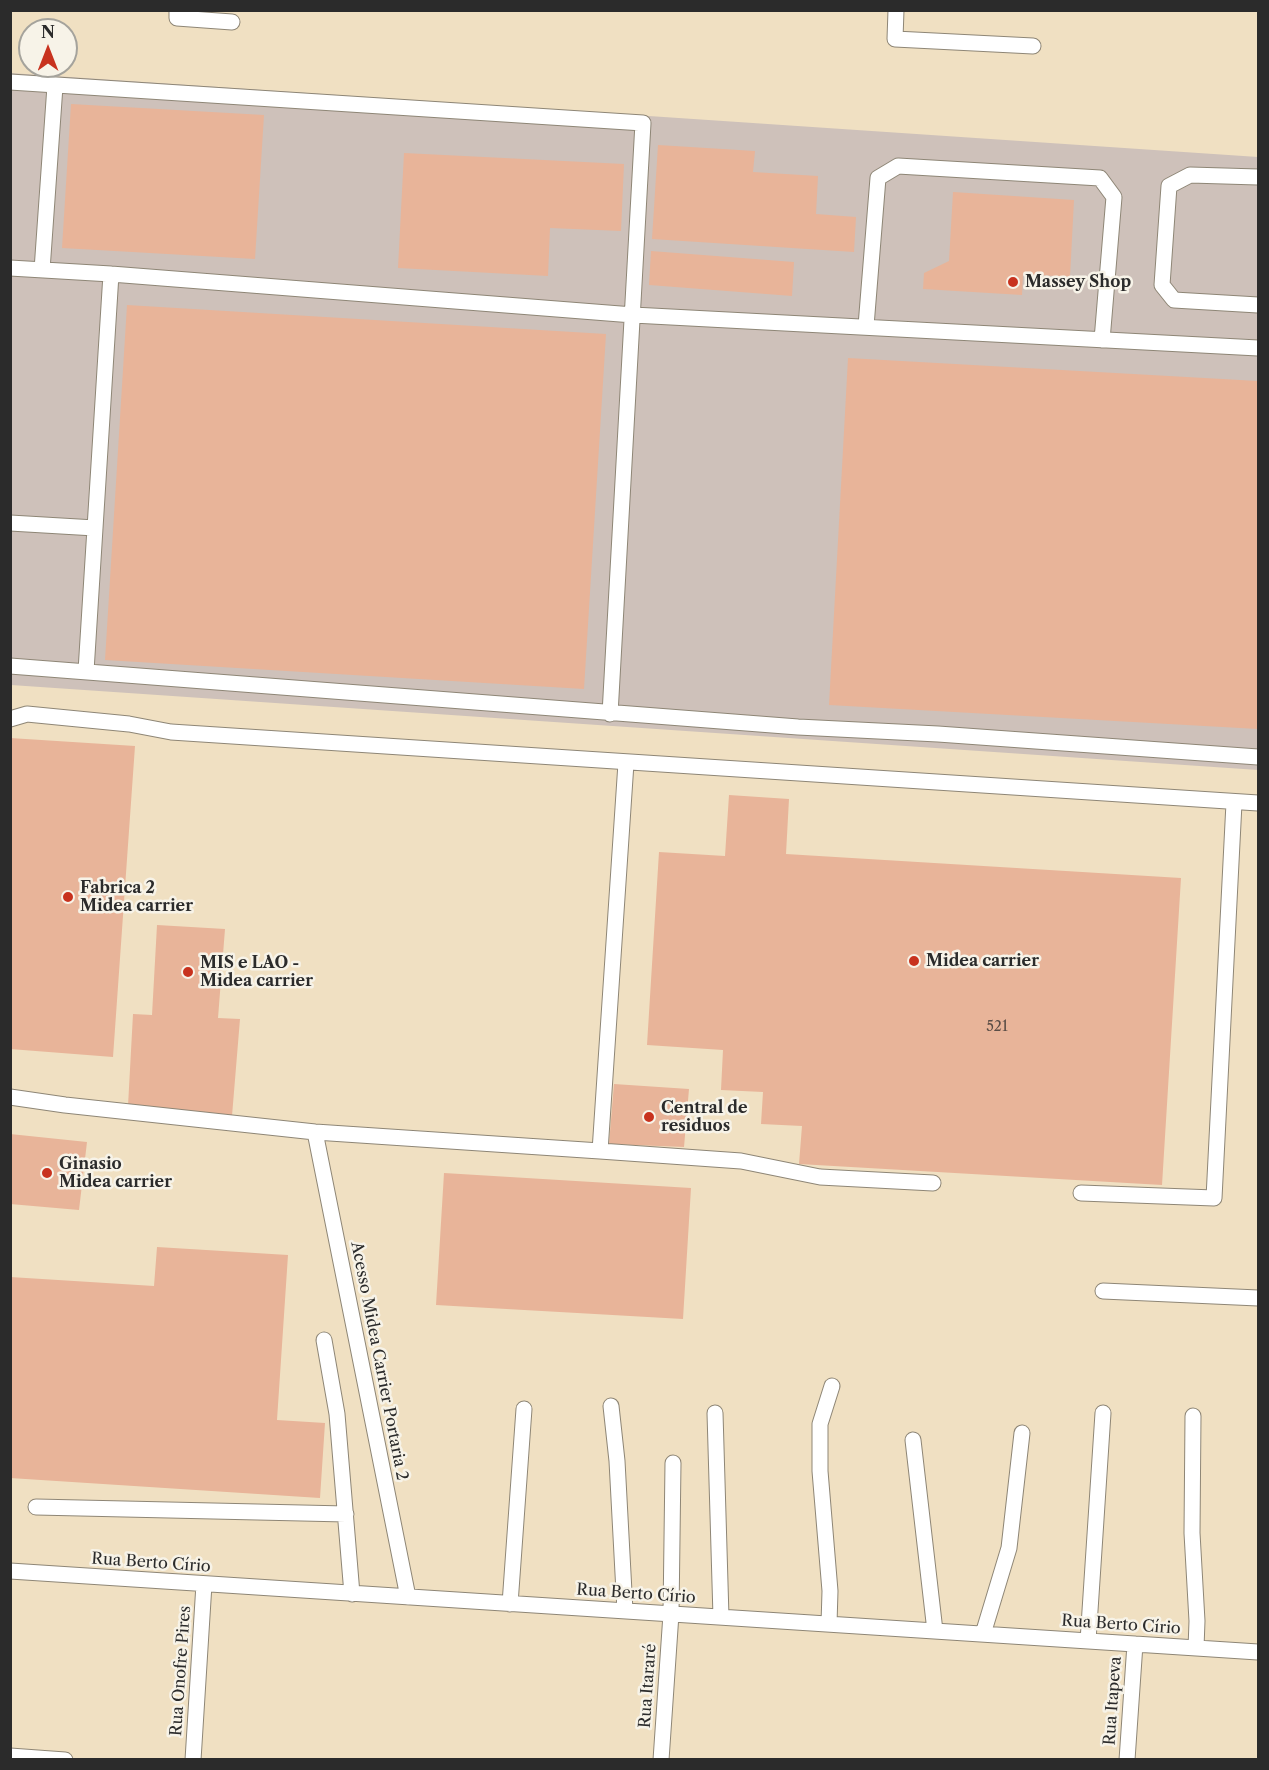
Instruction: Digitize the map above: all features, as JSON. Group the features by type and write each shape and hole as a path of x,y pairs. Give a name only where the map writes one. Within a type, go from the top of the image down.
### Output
{"street":[{"path":"177,10 177,18 232,22"},
{"path":"896,10 895,39 1033,46"},
{"path":"10,82 644,123 610,714"},
{"path":"42,270 56,86"},
{"path":"866,326 878,178 898,166 1076,176 1100,178 1114,197 1102,340"},
{"path":"1258,177 1190,175 1169,186 1162,285 1174,300 1258,305"},
{"path":"10,268 633,315 1258,348"},
{"path":"86,671 111,274"},
{"path":"10,523 95,528"},
{"path":"10,666 610,714 1258,757"},
{"path":"10,718 27,714 129,724 171,732 1258,803"},
{"path":"600,1151 626,763"},
{"path":"1081,1193 1214,1198 1234,803"},
{"path":"10,1096 64,1105 315,1132 741,1161 820,1177 933,1183"},
{"name":"Acesso Midea Carrier Portaria 2","path":"315,1132 408,1597"},
{"path":"1103,1292 1258,1298"},
{"path":"324,1340 338,1414 352,1594"},
{"path":"829,1624 830,1591 820,1471 820,1424 832,1386"},
{"path":"611,1406 625,1611"},
{"path":"510,1604 524,1408"},
{"path":"715,1413 721,1617"},
{"path":"1088,1641 1103,1413"},
{"path":"1193,1416 1192,1533 1197,1621 1196,1648"},
{"path":"983,1634 1009,1548 1022,1433"},
{"path":"913,1440 935,1631"},
{"name":"Rua Itararé","path":"661,1760 671,1614 673,1463"},
{"path":"36,1507 346,1514"},
{"name":"Rua Berto Círio","path":"10,1571 1258,1652"},
{"name":"Rua Onofre Pires","path":"193,1760 204,1584"},
{"name":"Rua Itapeva","path":"1127,1760 1135,1644"},
{"path":"10,1756 65,1760"}],"shaded area":[{"path":"10,73 18,74 18,78 78,78 1258,157 1258,770 11,685"}],"building":[{"path":"71,104 264,115 255,259 62,248"},
{"path":"658,145 755,151 753,172 818,176 816,214 856,217 854,252 652,239"},
{"path":"404,153 624,164 621,231 550,228 548,276 398,268"},
{"path":"953,192 1074,200 1070,277 1023,274 1022,295 923,289 924,273 949,261"},
{"path":"651,251 794,262 792,296 649,285"},
{"path":"127,305 606,334 584,689 105,660"},
{"path":"848,358 1258,381 1258,729 829,705"},
{"name":"Fabrica 2 Midea carrier","path":"10,738 135,746 113,1057 10,1049"},
{"name":"Midea carrier","path":"729,795 789,799 786,854 1181,878 1162,1185 799,1164 802,1126 761,1124 763,1092 721,1090 723,1050 647,1045 659,852 725,856"},
{"path":"157,925 225,929 218,1018 240,1019 232,1116 128,1106 133,1014 152,1015"},
{"name":"Central de residuos","path":"614,1084 689,1089 684,1147 609,1144"},
{"name":"Ginasio Midea carrier","path":"10,1134 87,1142 79,1210 10,1204"},
{"path":"444,1173 691,1188 683,1319 436,1305"},
{"path":"157,1247 288,1255 277,1420 325,1423 320,1498 10,1478 10,1277 154,1286"}],"place":[{"name":"Massey Shop","path":"1013,282"},
{"name":"Fabrica 2 Midea carrier","path":"68,897"},
{"name":"Midea carrier","path":"914,961"},
{"name":"MIS e LAO - Midea carrier","path":"188,972"},
{"name":"Central de residuos","path":"649,1117"},
{"name":"Ginasio Midea carrier","path":"47,1173"}]}
